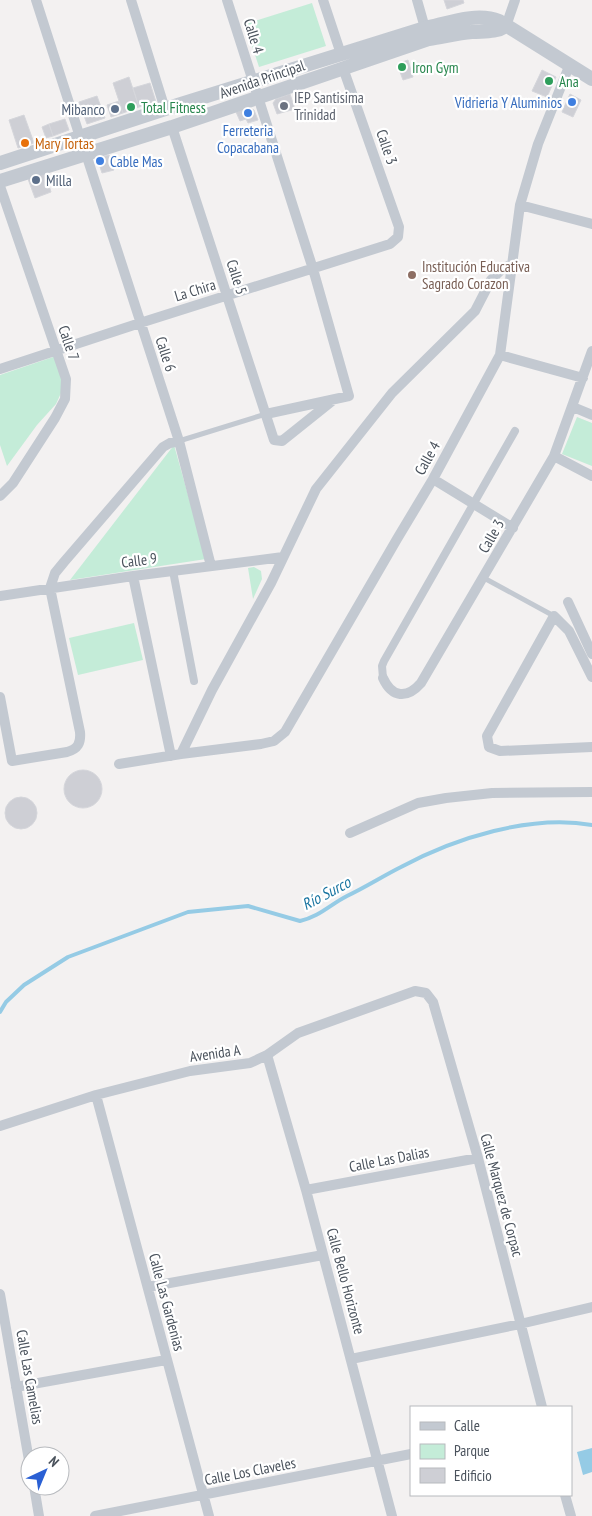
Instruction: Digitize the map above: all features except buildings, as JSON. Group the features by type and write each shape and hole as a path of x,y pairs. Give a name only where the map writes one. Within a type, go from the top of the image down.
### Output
{"street":[{"path":"36,0 80,137"},
{"path":"131,0 165,109"},
{"name":"Calle 4","path":"227,0 313,269 350,396 334,400"},
{"name":"Calle 3","path":"323,0 399,227 398,237"},
{"path":"417,0 425,28"},
{"path":"506,26 515,0"},
{"name":"Avenida Principal","path":"0,181 172,127 258,97 425,28 486,17 500,21 592,79"},
{"name":"Avenida Principal","path":"0,163 253,82 429,39 500,30 506,26"},
{"name":"Calle 4","path":"119,764 261,744 274,741 285,732 396,539 433,479 500,355 520,205 538,144 570,64"},
{"name":"Calle 5","path":"172,127 228,295 272,437 274,440 282,441 334,400"},
{"name":"Calle 6","path":"86,154 179,441 211,566"},
{"name":"Calle 7","path":"0,186 66,379 65,399 56,418 13,483 0,496"},
{"path":"520,205 592,224"},
{"name":"La Chira","path":"0,369 390,244 398,237"},
{"path":"176,755 283,557 316,489 392,394 475,311 491,280 501,270 512,264"},
{"name":"Calle 3","path":"383,678 393,693 405,694 416,689 421,683 554,456 573,408 592,351"},
{"path":"500,355 583,378"},
{"path":"266,414 334,400"},
{"path":"573,408 592,415"},
{"path":"383,678 382,666 384,661 514,430"},
{"path":"0,697 12,761 73,751 78,746 80,732 50,588 55,573 162,447 179,441"},
{"path":"554,456 592,476"},
{"path":"433,479 513,528"},
{"name":"Calle 9","path":"0,596 133,576 283,557"},
{"path":"174,571 194,681"},
{"path":"133,576 176,755"},
{"path":"568,602 592,654"},
{"path":"592,677 569,632 554,616 487,736 489,747 500,751 592,747"},
{"path":"350,833 418,803 446,798 492,793 592,792"},
{"name":"Avenida A","path":"0,1126 96,1095 190,1071 250,1063 267,1055 298,1033 415,991 426,993"},
{"name":"Calle Marquez de Corpac","path":"426,993 432,1002 478,1158 542,1406"},
{"name":"Calle Bello Horizonte","path":"267,1055 306,1190 392,1516"},
{"name":"Calle Las Gardenias","path":"96,1095 209,1516"},
{"name":"Calle Las Dalias","path":"306,1190 478,1158"},
{"path":"148,1287 323,1256"},
{"name":"Calle Las Camelias","path":"0,1294 4,1347 16,1387 26,1446"},
{"path":"350,1359 592,1307"},
{"path":"16,1387 166,1360"},
{"name":"Calle Los Claveles","path":"95,1516 410,1454"},
{"path":"36,1496 39,1516"},
{"path":"565,1496 571,1516"}],"lane":[{"path":"179,441 266,414"},
{"path":"484,578 554,616"}],"green space":[{"path":"312,3 326,46 259,67 245,24"},
{"path":"56,356 62,382 61,393 56,404 37,425 7,466 0,445 0,375"},
{"path":"577,417 592,423 592,466 562,454"},
{"path":"174,445 206,559 70,580"},
{"path":"254,567 261,571 262,579 253,599 248,568"},
{"path":"134,623 143,660 78,675 69,638"}],"water":[{"path":"592,1448 592,1472 583,1475 577,1452"}],"waterway":[{"name":"Río Surco","path":"0,1012 6,1002 24,985 68,957 188,912 248,906 300,921 319,913 341,899 422,856 469,838 494,831 544,823 568,822 592,825"}],"place":[{"name":"Iron Gym","path":"402,67"},
{"name":"Ana","path":"549,81"},
{"name":"Vidrieria Y Aluminios","path":"572,102"},
{"name":"IEP Santisima Trinidad","path":"284,106"},
{"name":"Total Fitness","path":"131,107"},
{"name":"Mibanco","path":"115,109"},
{"name":"Ferreteria Copacabana","path":"248,113"},
{"name":"Mary Tortas","path":"25,143"},
{"name":"Cable Mas","path":"100,161"},
{"name":"Milla","path":"36,180"},
{"name":"Institución Educativa Sagrado Corazon","path":"412,275"}]}
